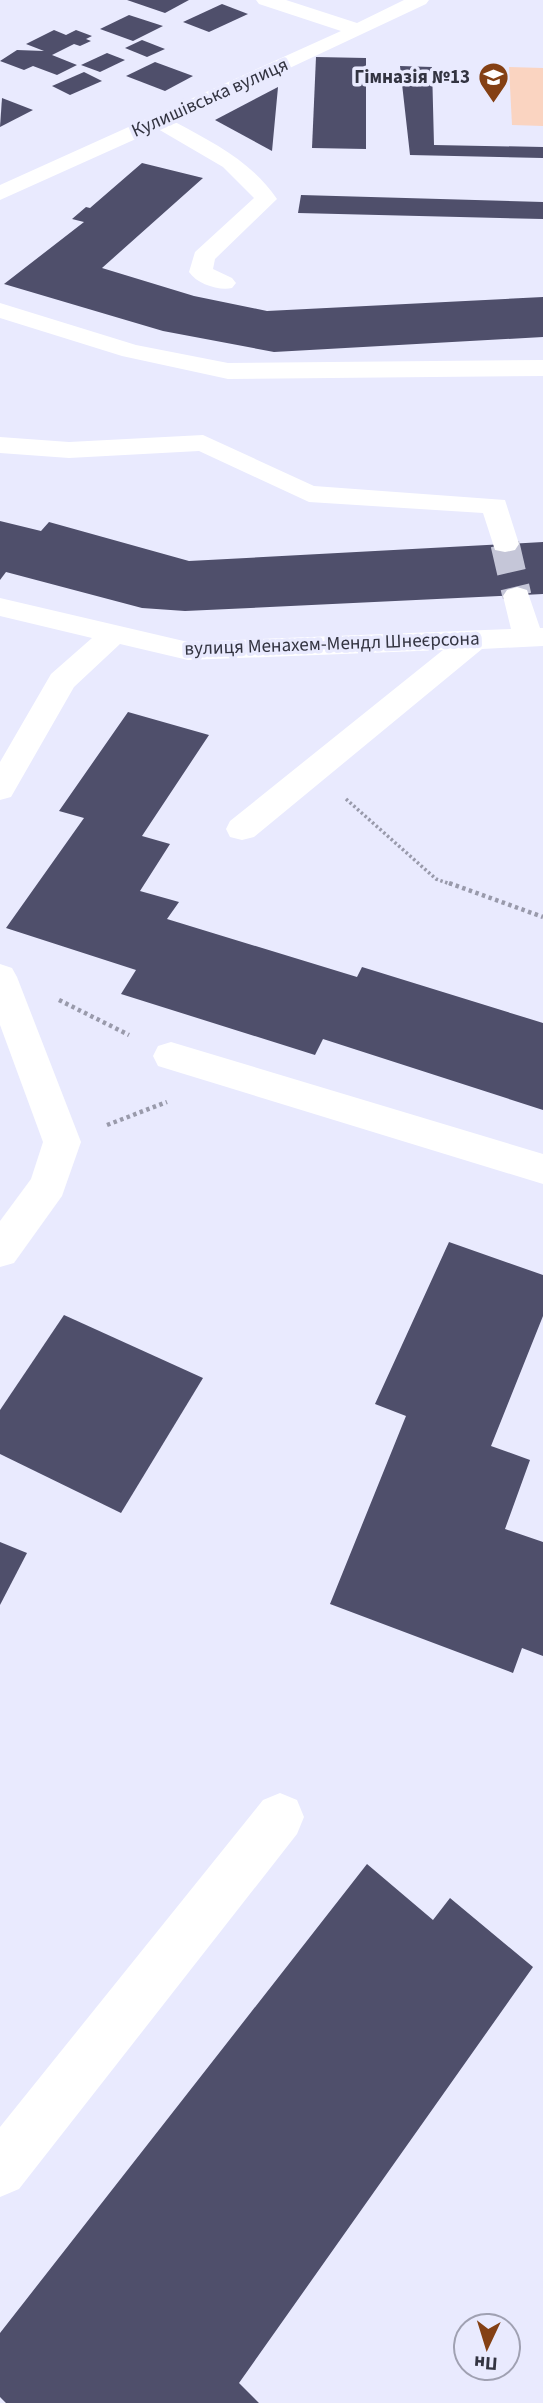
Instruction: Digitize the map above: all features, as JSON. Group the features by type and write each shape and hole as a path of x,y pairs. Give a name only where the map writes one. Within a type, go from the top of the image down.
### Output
{"street":[{"path":"266,0 359,30"},
{"name":"Кулишівська вулиця","path":"0,193 359,30 419,0"},
{"path":"158,121 235,164 266,199 203,257 201,272 224,283"},
{"path":"0,310 131,351 228,371 543,368"},
{"path":"0,445 69,450 203,443 309,494 495,506 505,544"},
{"path":"517,596 536,637"},
{"name":"вулиця Менахем-Мендл Шнеєрсона","path":"0,607 188,651 536,637"},
{"path":"0,789 62,681 114,634"},
{"path":"242,829 474,640"},
{"path":"0,977 62,1142 48,1185 0,1251"},
{"path":"171,1056 543,1169"},
{"path":"0,2170 280,1817"}],"path":[{"path":"313,771 436,879 543,917"},
{"path":"49,996 171,1056"},
{"path":"62,1142 237,1076"}],"shaded area":[{"path":"509,67 543,68 543,126 512,125"}],"building":[{"path":"127,0 189,0 165,13"},
{"path":"222,4 248,14 209,32 183,22"},
{"path":"129,15 163,26 133,41 100,29"},
{"path":"54,30 66,35 76,30 92,36 86,39 91,41 80,46 74,44 52,55 77,65 57,75 33,66 24,70 0,61 17,50 44,51 26,44"},
{"path":"142,40 165,49 147,57 125,48"},
{"path":"107,53 125,60 100,72 81,65"},
{"path":"316,57 366,58 366,149 312,148"},
{"path":"155,62 193,76 165,91 126,76"},
{"path":"400,66 432,67 434,145 543,147 543,158 410,155"},
{"path":"84,72 102,81 70,95 52,86"},
{"path":"278,87 272,151 215,120"},
{"path":"2,98 33,110 0,127"},
{"path":"142,163 203,178 102,268 194,296 267,311 543,297 543,337 274,352 163,331 4,284 84,222 72,219 86,207 90,208"},
{"path":"301,195 543,202 543,219 298,213"},
{"path":"0,521 41,531 49,522 189,561 543,542 543,594 185,611 142,608 6,572 0,580"},
{"path":"128,712 209,735 142,836 170,844 140,891 179,902 167,919 357,977 362,967 543,1023 543,1110 323,1039 315,1055 121,994 136,970 6,928 84,818 59,811"},
{"path":"449,1242 543,1275 543,1316 491,1446 530,1460 505,1529 543,1542 543,1656 522,1648 513,1673 330,1604 406,1416 375,1404"},
{"path":"64,1315 203,1378 121,1513 0,1454 0,1410"},
{"path":"0,1542 27,1553 0,1605"},
{"path":"367,1864 433,1920 450,1898 533,1967 239,2383 259,2403 6,2403 0,2397 0,2333"}],"tunnel":[{"path":"505,544 517,596"}],"place":[{"name":"Гімназія №13","path":"493,104"}]}
